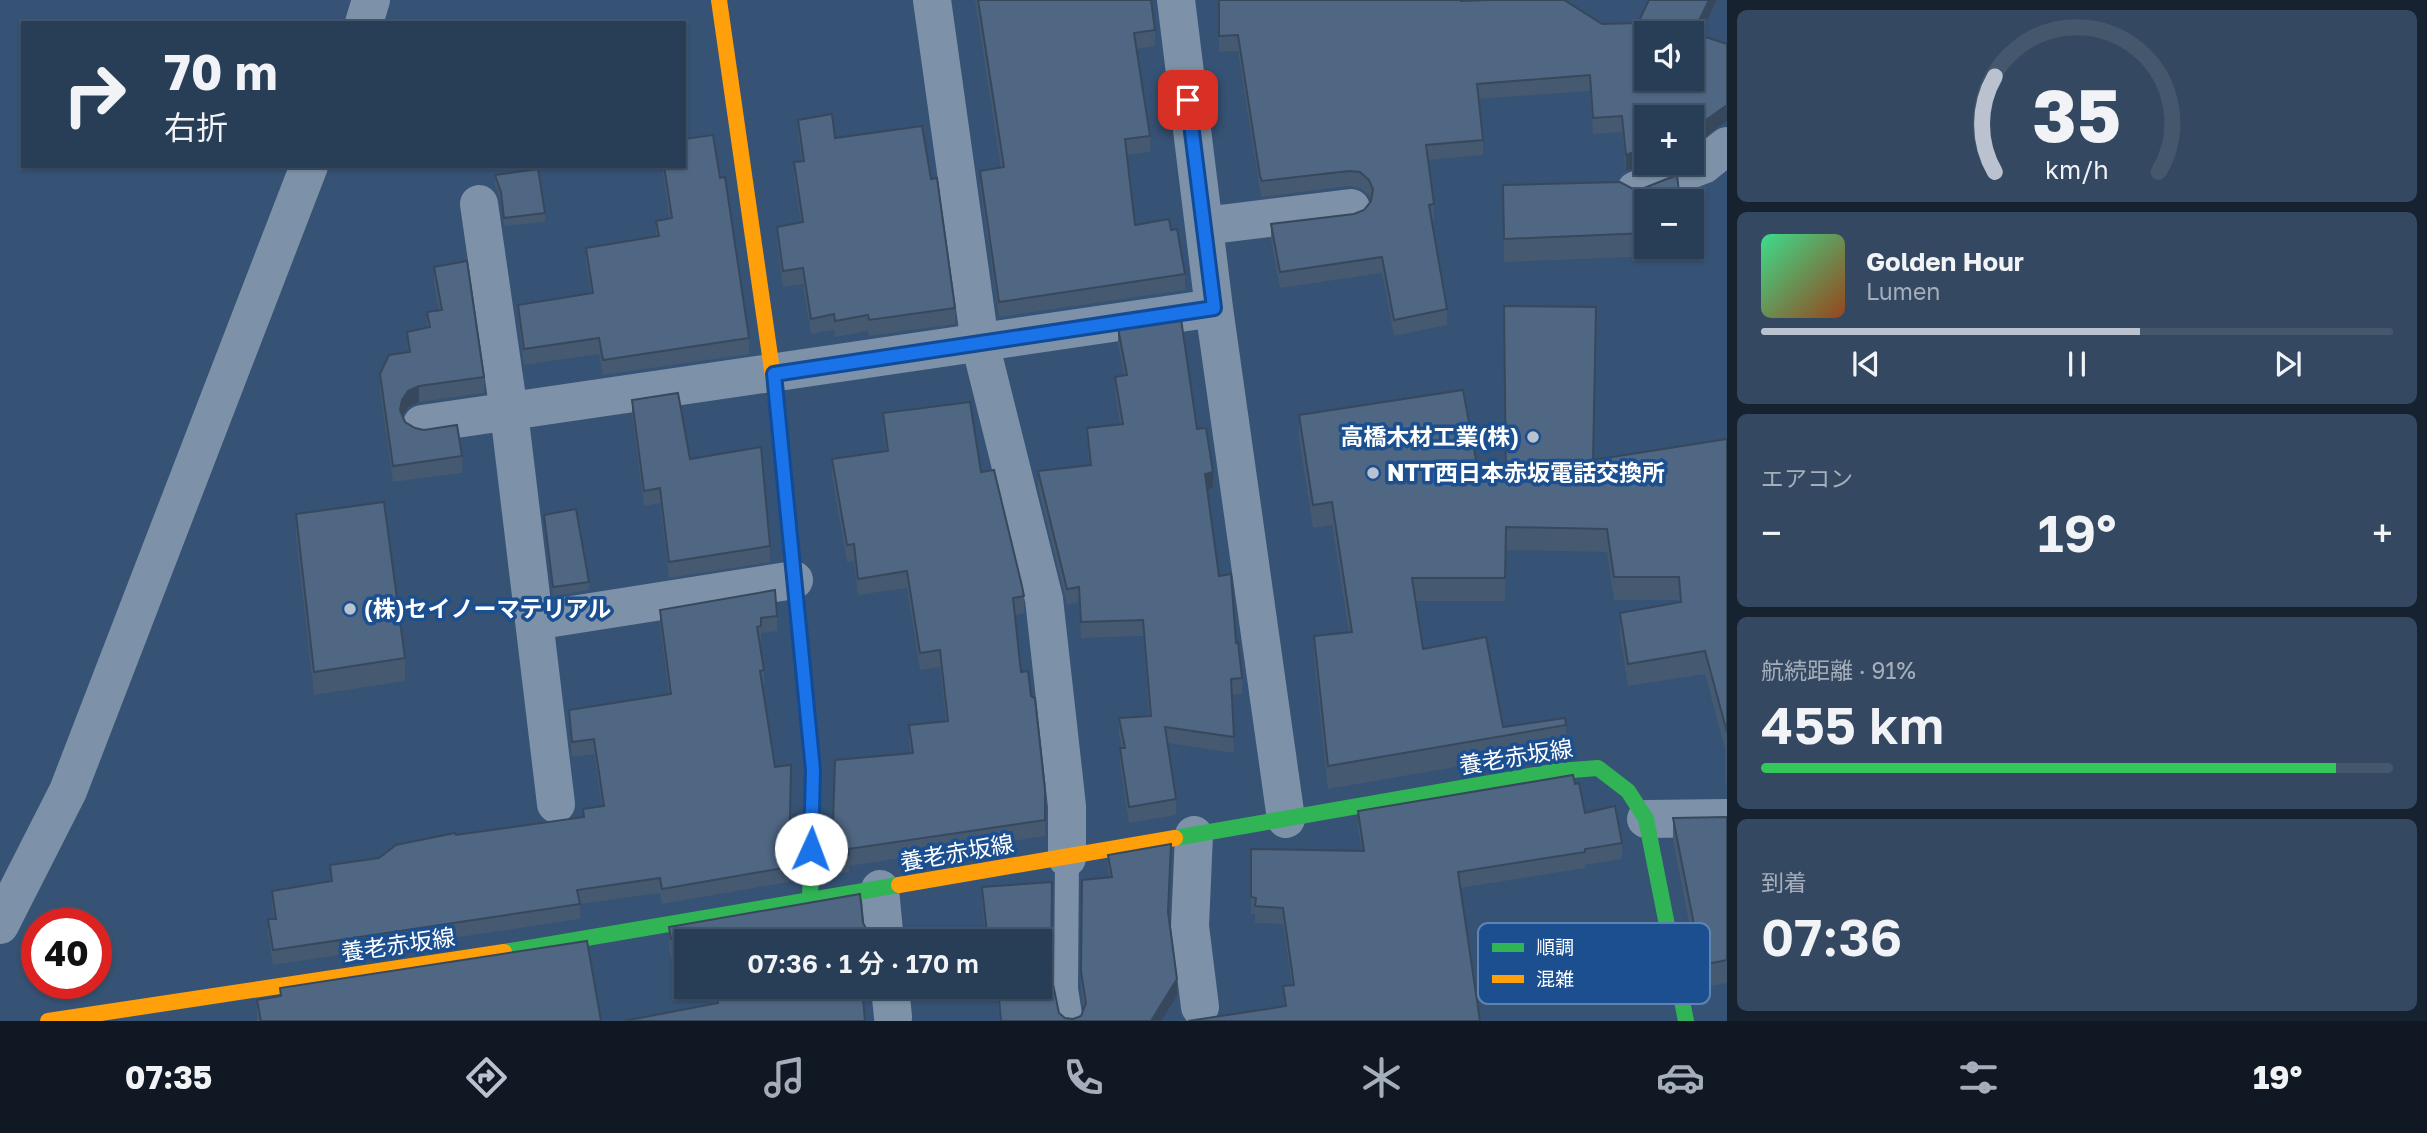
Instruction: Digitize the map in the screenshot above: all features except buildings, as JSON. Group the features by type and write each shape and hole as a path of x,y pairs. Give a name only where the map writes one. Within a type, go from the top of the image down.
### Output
{"main road":[{"path":"719,0 774,374 813,770 810,901"},
{"name":"養老赤坂線","path":"58,1020 573,942 1558,771 1598,768 1628,791 1646,818 1667,923"}],"street":[{"path":"365,21 372,0"},
{"path":"932,0 980,343 1044,599 1067,806 1068,858"},
{"path":"1176,0 1214,308 1286,819"},
{"path":"1639,189 1703,165 1727,146"},
{"path":"0,925 68,791 308,168"},
{"path":"479,204 509,412 556,804"},
{"path":"1204,226 1350,208"},
{"path":"422,424 1214,308"},
{"path":"534,621 794,580"},
{"path":"1646,818 1727,818"},
{"path":"1194,835 1190,926 1200,1007"},
{"path":"880,889 885,929"}],"lane":[{"path":"1068,858 1066,989 1071,1021"}],"traffic: fast":[{"path":"778,412 813,770 810,901"},
{"path":"1175,838 1558,771 1598,768 1628,791 1646,819 1667,923"},
{"path":"504,952 899,885"},
{"path":"1683,1004 1686,1021"}],"traffic: slow":[{"path":"719,0 778,412"},
{"path":"899,885 1175,838"},
{"path":"48,1021 504,952"}],"place":[{"name":"高橋木材工業(株)","path":"1533,437"},
{"name":"NTT西日本赤坂電話交換所","path":"1373,473"},
{"name":"(株)セイノーマテリアル","path":"350,609"}],"route":[{"path":"811,849 813,770 774,374 1214,308 1188,100"}]}
